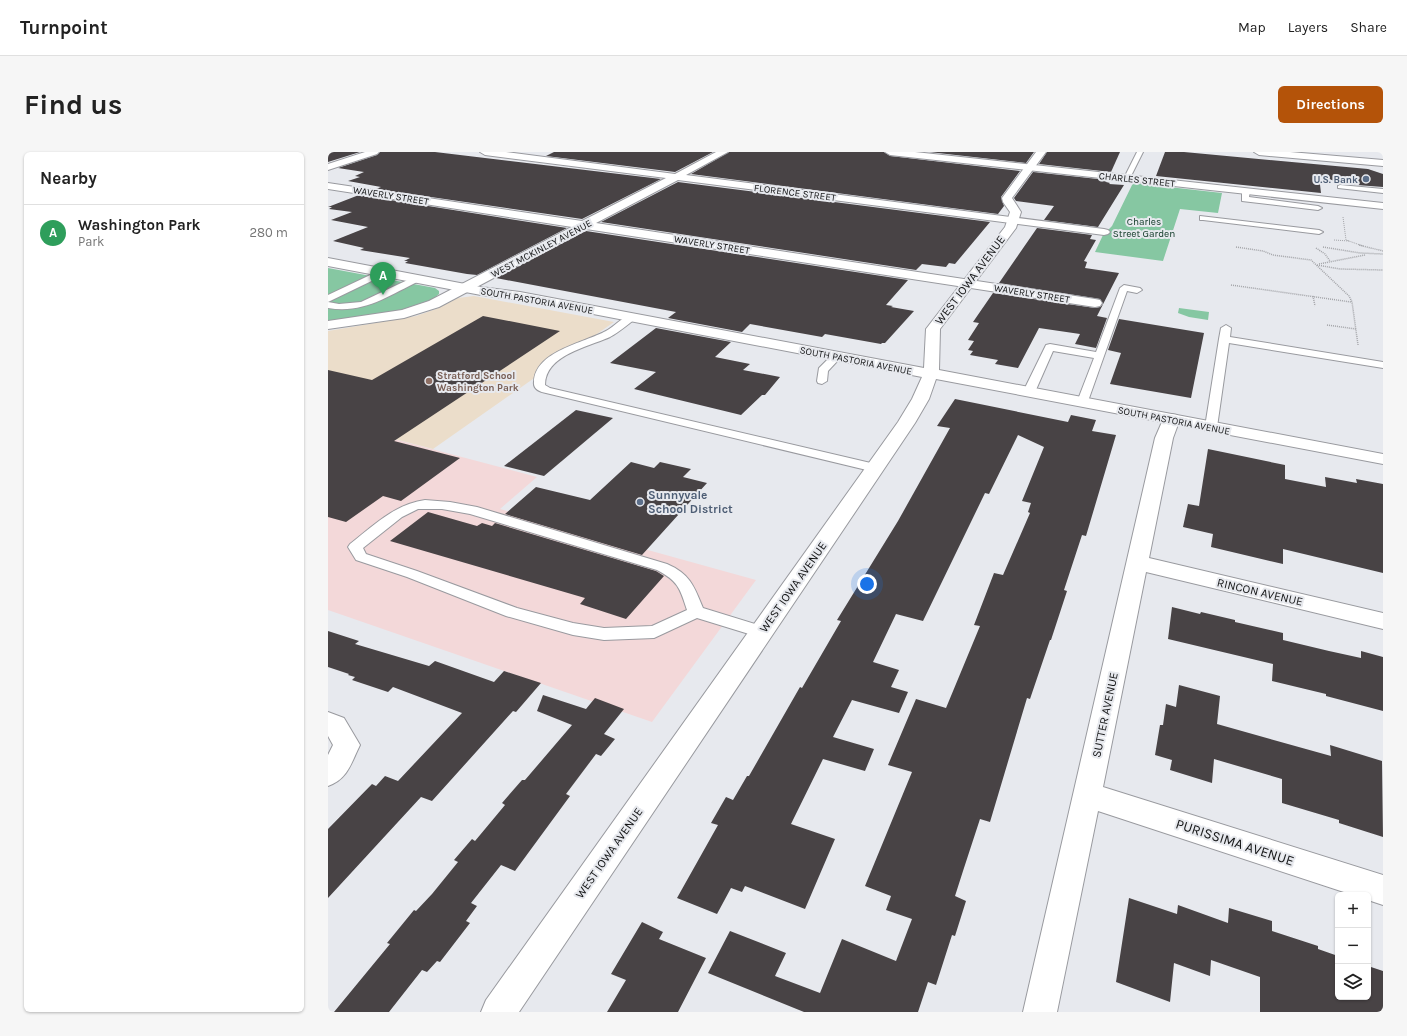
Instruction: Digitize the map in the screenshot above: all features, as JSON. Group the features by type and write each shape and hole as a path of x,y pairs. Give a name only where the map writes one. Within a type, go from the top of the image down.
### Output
{"street":[{"path":"328,167 374,152"},
{"name":"FLORENCE STREET","path":"485,152 1104,232"},
{"name":"WEST MCKINLEY AVENUE","path":"328,325 411,312 434,304 723,152"},
{"name":"CHARLES STREET","path":"890,152 1246,191 1295,194 1383,206"},
{"path":"1013,220 1016,212 1008,202 1007,198 1041,152"},
{"path":"1259,152 1383,163"},
{"path":"1335,152 1383,157"},
{"name":"WAVERLY STREET","path":"328,186 1095,303"},
{"name":"WEST IOWA AVENUE","path":"498,1012 876,468 922,396 930,374 932,356 931,340 933,329 1010,228 1013,220"},
{"name":"SOUTH PASTORIA AVENUE","path":"328,262 465,288 520,296 1383,459"},
{"name":"SUTTER AVENUE","path":"1040,1012 1164,438 1171,419"},
{"name":"RINCON AVENUE","path":"1138,563 1383,621"},
{"path":"328,722 335,725 347,745 335,768 328,774"},
{"name":"PURISSIMA AVENUE","path":"1088,795 1383,890"}],"lane":[{"path":"1127,178 1140,152"},
{"path":"1340,187 1383,192"},
{"path":"1246,191 1245,199 1318,208"},
{"path":"1203,218 1319,232"},
{"path":"328,299 383,272"},
{"path":"328,305 339,307 363,305 416,278"},
{"path":"1083,402 1124,288 1137,290"},
{"path":"632,317 607,335 571,349 554,359 541,370 537,380 538,386 546,390 876,468"},
{"path":"1211,427 1226,328"},
{"path":"1224,339 1383,365"},
{"path":"1029,392 1050,347 1100,356"},
{"path":"822,381 823,370 837,356"},
{"path":"696,612 685,581 676,572 472,510 454,506 411,506 388,521 356,547 361,557 412,574 512,612 573,629 604,634 654,632 696,612 762,632"}],"path":[{"path":"1342,215 1346,240 1354,244 1383,251"},
{"path":"1312,244 1369,255"},
{"path":"1236,247 1263,251 1273,255 1312,260 1349,296 1352,302 1359,350"},
{"path":"1314,247 1325,254 1330,261"},
{"path":"1317,265 1330,261 1383,254"},
{"path":"1317,265 1340,268 1383,270"},
{"path":"1231,285 1352,302"},
{"path":"1313,296 1315,306"},
{"path":"1327,325 1356,329"}],"shaded area":[{"name":"Stratford School Washington Park","path":"474,296 614,322 433,449 360,430 328,450 328,331 416,316 436,309 458,298"},
{"path":"360,430 537,477 500,509 756,580 652,722 328,610 328,450"}],"green space":[{"name":"Charles Street Garden","path":"1133,183 1222,193 1218,213 1180,209 1163,261 1095,252 1103,235 1112,226"},
{"path":"328,268 435,288 439,291 439,294 418,306 403,310 328,321"},
{"path":"1179,308 1209,312 1208,320 1189,317 1178,313"}],"building":[{"path":"328,152 360,152 328,162"},
{"path":"380,152 435,152 661,179 582,219 376,189 381,187 348,181 360,177 355,176 364,172 338,168 377,155"},
{"path":"554,152 713,152 675,172 546,156"},
{"path":"729,152 884,152 890,156 1020,171 1001,197 1004,206 998,214 691,174"},
{"path":"929,152 1034,152 1026,163"},
{"path":"1047,152 1120,152 1111,172 1039,164"},
{"path":"1165,152 1184,152 1368,169 1383,174 1383,187 1344,184 1319,176 1321,193 1156,176"},
{"path":"1033,172 1107,180 1106,182 1110,183 1109,184 1124,185 1098,227 1044,220 1054,206 1016,201 1014,198"},
{"path":"678,182 990,222 955,264 949,263 946,267 922,264 916,270 601,222"},
{"path":"359,195 567,228 477,275 467,274 405,263 408,261 404,261 410,258 360,250 364,248 333,241 368,227 331,220 352,212 329,209 332,207 328,207"},
{"path":"1037,228 1092,235 1090,239 1096,240 1084,261 1087,262 1085,268 1119,273 1097,316 1107,318 1096,348 1075,344 1080,334 1039,328 1018,368 995,364 998,360 970,355 973,351 968,350 974,341 968,340 979,323 973,322 993,293 1095,308 1100,307 1103,304 1100,299 999,283"},
{"path":"586,231 908,280 886,305 914,311 885,343 881,344 825,334 822,337 750,324 742,332 668,318 676,312 496,278"},
{"path":"483,316 560,331 394,441 460,458 401,501 383,496 346,522 328,517 328,370 372,380"},
{"path":"1119,319 1204,333 1191,398 1110,384 1121,353 1108,350"},
{"path":"656,328 731,342 715,357 750,364 743,370 780,377 765,395 762,395 741,415 634,389 656,372 610,363"},
{"path":"955,399 1068,422 1071,415 1096,420 1092,431 1116,435 1086,536 1082,535 1064,590 1067,591 1051,640 1030,699 1027,698 990,822 980,819 955,896 966,901 955,936 952,935 936,985 928,982 918,1012 804,1012 708,973 730,931 786,953 775,976 820,993 842,939 896,961 912,919 886,910 891,896 865,886 912,772 888,765 916,699 946,708 980,626 974,625 994,573 1003,575 1030,513 1028,512 1031,503 1022,501 1044,447 1018,435 989,494 985,493 923,621 896,614 873,662 899,670 891,687 908,692 899,713 852,700 833,737 874,749 865,771 823,759 791,824 835,839 805,909 745,886 742,892 731,888 717,914 677,898 718,825 711,823 726,797 733,800 747,776 749,776 800,687 802,688 841,621 837,620 898,521 950,428 937,426"},
{"path":"576,410 613,418 544,476 504,466"},
{"path":"1208,449 1285,465 1285,479 1326,487 1325,477 1357,483 1356,479 1383,484 1383,573 1283,549 1283,564 1211,547 1213,534 1183,527 1188,504 1199,506"},
{"name":"Sunnyvale School District","path":"631,462 654,468 660,462 691,469 683,477 707,483 642,555 505,514 536,487 590,500"},
{"path":"428,512 477,526 482,523 492,526 495,523 656,571 664,576 626,619 580,604 585,598 390,541"},
{"path":"1172,607 1200,614 1201,612 1235,620 1235,622 1283,633 1283,640 1329,651 1361,658 1361,651 1383,657 1383,711 1326,696 1326,694 1272,681 1273,664 1168,639"},
{"path":"328,631 359,641 355,644 429,666 435,661 494,682 504,671 541,683 516,712 513,711 432,801 421,797 328,898 328,829 372,784 376,786 385,776 398,781 462,713 393,687 388,692 352,680 355,677 328,667"},
{"path":"1179,685 1220,696 1217,724 1331,756 1330,745 1382,761 1383,837 1339,823 1339,820 1282,803 1282,779 1214,759 1212,783 1170,770 1172,760 1155,755 1160,725 1163,725 1166,704 1176,707"},
{"path":"543,695 586,709 595,698 624,709 604,734 615,739 601,756 596,754 566,794 570,796 515,871 501,865 471,903 477,906 466,921 470,923 440,962 437,961 427,972 422,970 389,1012 334,1012 390,944 387,943 414,910 416,911 432,894 458,862 454,860 472,839 475,841 505,805 502,803 522,780 525,780 572,725 537,711"},
{"path":"1129,898 1177,914 1178,905 1228,923 1229,908 1272,921 1272,931 1318,946 1318,949 1335,955 1335,1000 1371,1000 1371,967 1383,971 1383,1012 1260,1012 1260,977 1211,960 1210,976 1174,963 1170,1002 1116,982"},
{"path":"642,922 663,932 659,939 706,958 678,1012 607,1012 626,980 611,974"}],"place":[{"name":"U.S. Bank","path":"1366,179"},
{"name":"Washington Park","path":"383,295"},
{"name":"Stratford School Washington Park","path":"429,381"},
{"name":"Sunnyvale School District","path":"640,502"}]}
